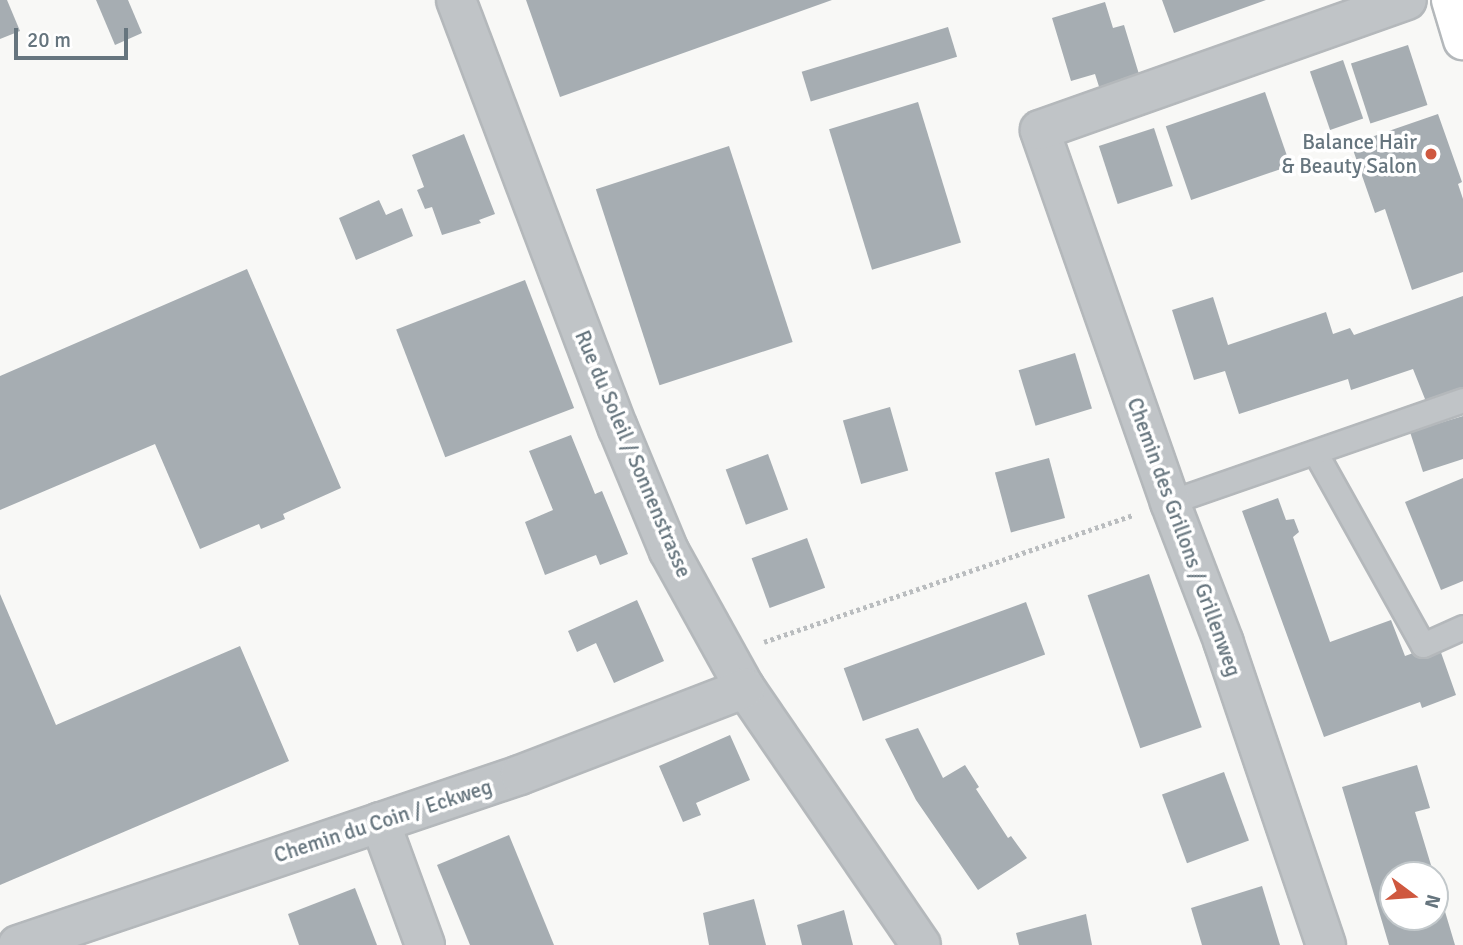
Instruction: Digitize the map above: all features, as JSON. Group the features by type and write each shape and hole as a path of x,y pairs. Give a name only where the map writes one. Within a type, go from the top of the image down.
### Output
{"main road":[{"path":"1451,0 1463,40"}],"street":[{"name":"Rue du Soleil / Sonnenstrasse","path":"456,0 618,428 669,551 736,671 921,945"},
{"name":"Chemin des Grillons / Grillenweg","path":"1326,945 1224,643 1170,502 1040,130 1407,0"},
{"name":"Chemin du Coin / Eckweg","path":"18,945 520,775 736,671"},
{"path":"380,822 425,945"}],"lane":[{"path":"1170,502 1463,400"},
{"path":"1315,452 1423,645 1463,627"}],"path":[{"path":"736,671 1170,502"}],"building":[{"path":"0,0 7,0 20,31 0,39"},
{"path":"96,0 128,0 142,33 115,45"},
{"path":"526,0 832,0 560,97"},
{"path":"1162,0 1266,0 1174,33"},
{"path":"1105,2 1113,28 1124,25 1142,84 1102,96 1095,74 1071,81 1052,18"},
{"path":"948,27 957,57 811,101 802,72"},
{"path":"1408,45 1427,105 1370,123 1351,64"},
{"path":"1343,60 1363,119 1330,130 1310,71"},
{"path":"1265,92 1290,166 1191,200 1166,126"},
{"path":"918,102 961,243 872,270 829,129"},
{"path":"1438,114 1462,182 1458,184 1463,199 1463,272 1412,290 1385,209 1375,213 1351,144"},
{"path":"1154,128 1173,186 1118,204 1099,146"},
{"path":"464,134 495,214 479,220 481,223 442,235 432,207 425,209 417,190 424,187 412,155"},
{"path":"729,146 793,342 660,385 596,189"},
{"path":"379,200 386,215 402,208 413,236 356,260 339,218"},
{"path":"247,269 341,488 283,514 285,519 261,529 259,524 200,549 155,444 0,510 0,376"},
{"path":"525,280 574,408 445,457 396,329"},
{"path":"1463,296 1463,392 1427,404 1413,369 1351,390 1348,379 1239,414 1225,371 1194,380 1172,310 1213,297 1228,345 1326,312 1333,334 1350,328 1354,335"},
{"path":"1075,353 1092,408 1036,426 1019,370"},
{"path":"890,407 908,470 861,484 843,421"},
{"path":"1463,416 1463,459 1423,472 1410,432"},
{"path":"571,435 595,494 602,491 628,554 600,565 596,555 545,575 525,522 553,510 529,451"},
{"path":"768,454 788,509 746,525 726,469"},
{"path":"1049,458 1065,518 1011,532 995,472"},
{"path":"1463,478 1463,581 1441,590 1405,502"},
{"path":"1278,498 1286,520 1294,519 1299,532 1293,537 1330,642 1391,620 1405,656 1438,644 1456,695 1422,708 1420,702 1324,737 1242,511"},
{"path":"807,538 825,588 770,608 752,558"},
{"path":"1149,574 1202,727 1140,748 1088,595"},
{"path":"0,594 56,725 240,646 289,761 0,885"},
{"path":"637,600 664,661 614,683 596,643 577,652 568,631"},
{"path":"1026,602 1045,655 863,721 844,668"},
{"path":"918,728 943,778 965,765 979,787 976,789 1008,838 1011,836 1027,858 978,890 916,800 885,739"},
{"path":"730,735 750,780 696,803 701,815 683,822 659,766"},
{"path":"1417,765 1430,808 1415,812 1430,861 1379,861 1379,911 1342,787"},
{"path":"1224,772 1249,841 1187,863 1162,795"},
{"path":"509,835 554,945 470,945 437,865"},
{"path":"1262,886 1280,945 1202,945 1191,908"},
{"path":"355,888 377,945 299,945 288,914"},
{"path":"754,899 766,945 709,945 703,913"},
{"path":"844,910 853,945 802,945 797,925"},
{"path":"1086,914 1092,945 1019,945 1016,933"},
{"path":"1449,925 1455,945 1389,945 1385,931 1449,931"}],"place":[{"name":"Balance Hair & Beauty Salon","path":"1431,154"}]}
